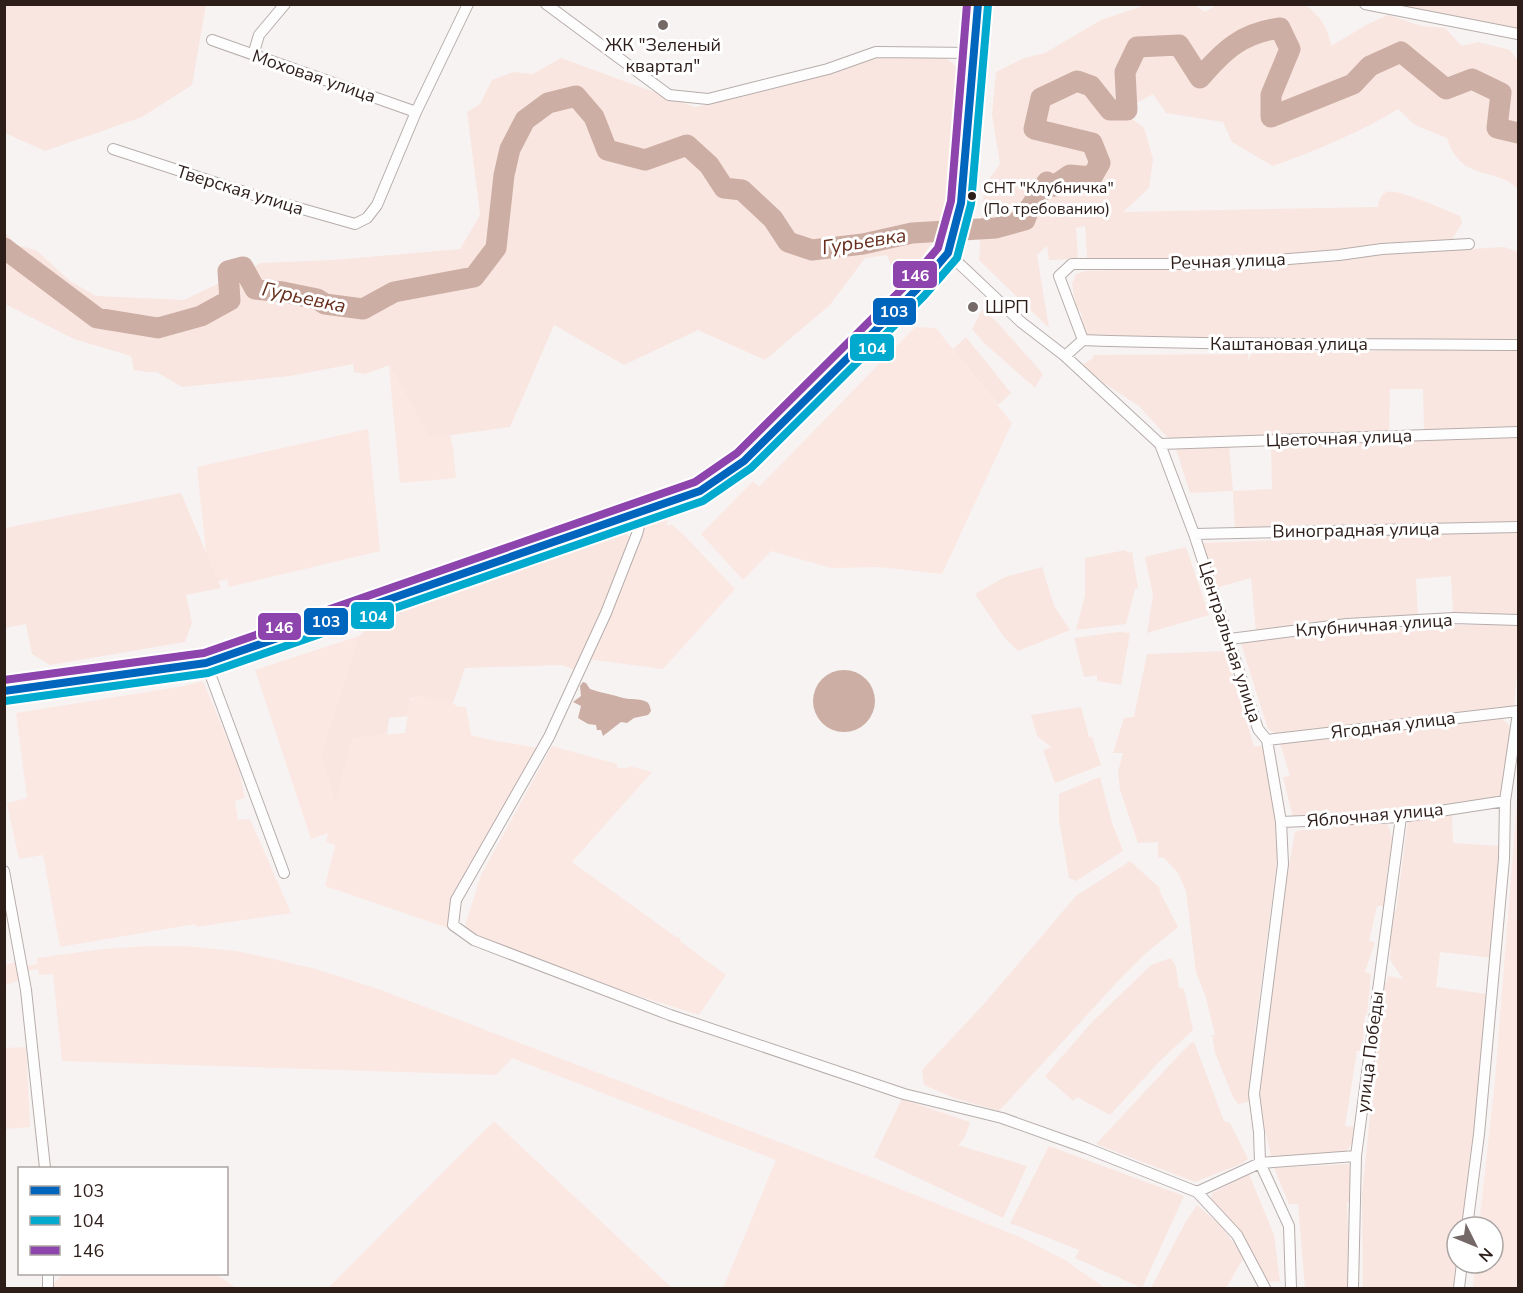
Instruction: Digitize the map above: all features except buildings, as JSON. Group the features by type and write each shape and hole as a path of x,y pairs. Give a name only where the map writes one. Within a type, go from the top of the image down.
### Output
{"main road":[{"path":"4,691 206,663 700,491 744,461 916,289 948,253 961,203 978,4"}],"street":[{"path":"253,55 259,35 285,4"},
{"path":"416,112 468,4"},
{"path":"546,4 669,95 681,97 708,99 828,69 876,51 974,53"},
{"path":"1365,4 1518,34"},
{"name":"Моховая улица","path":"212,40 416,112"},
{"name":"Тверская улица","path":"113,149 260,198 355,224 367,218 377,205 416,112"},
{"name":"Речная улица","path":"1083,340 1059,276 1072,264 1226,264 1339,255 1382,249 1469,244"},
{"name":"Центральная улица","path":"948,253 1021,322 1065,356 1160,444 1194,534 1258,729 1267,740 1281,822 1283,864 1254,1094 1260,1163"},
{"path":"1065,356 1083,340"},
{"name":"Каштановая улица","path":"1083,340 1190,344 1518,345"},
{"name":"Цветочная улица","path":"1160,444 1518,432"},
{"path":"643,511 633,544 606,612 573,685 549,737 456,900 453,925 474,940 670,1015 904,1094 1002,1118 1197,1192 1237,1235 1265,1288"},
{"name":"Виноградная улица","path":"1194,534 1518,527"},
{"name":"Клубничная улица","path":"1230,639 1347,624 1454,618 1518,620"},
{"path":"206,663 284,873"},
{"path":"1469,1215 1479,1134 1502,883 1505,801 1518,712"},
{"name":"Ягодная улица","path":"1267,740 1518,712"},
{"name":"Яблочная улица","path":"1281,822 1401,817 1505,801"},
{"name":"улица Победы","path":"1353,1288 1356,1156 1401,817"},
{"path":"4,872 26,990 45,1167"},
{"path":"1197,1192 1260,1163 1356,1156"},
{"path":"1260,1163 1289,1226 1291,1288"}],"shaded area":[{"path":"5,4 206,5 192,85 142,117 45,151 5,133"},
{"path":"1146,5 1194,5 1205,12 1217,5 1304,5 1322,22 1331,46 1388,15 1422,26 1445,28 1462,46 1478,42 1510,50 1518,61 1518,189 1499,177 1479,172 1461,162 1453,152 1447,138 1415,125 1398,109 1368,126 1273,166 1232,142 1223,122 1166,113 1153,94 1122,111 1144,128 1153,159 1149,188 1123,212 1378,207 1383,194 1392,192 1401,193 1460,216 1462,223 1452,240 1235,260 1087,259 1085,226 1076,228 1078,259 1049,260 1047,246 1037,255 1049,328 979,260 984,186 1000,164 992,114 996,72 1024,58 1045,53 1101,20"},
{"path":"1374,5 1518,5 1518,30"},
{"path":"912,54 938,56 950,61 959,73 962,83 949,219 904,282 898,284 887,255 865,258 830,305 765,360 698,330 624,365 554,325 510,427 430,438 390,365 365,374 354,372 353,364 290,376 182,387 157,372 134,370 131,356 74,339 5,304 4,231 16,245 36,250 70,281 96,296 184,300 261,263 333,260 460,249 480,215 467,112 480,104 492,80 513,72 533,74 561,58 695,107 710,104 717,99 832,73 878,58"},
{"path":"1504,247 1518,252 1518,338 1511,340 1086,343 1081,311 1077,311 1072,284 1076,274 1085,271 1218,269 1371,255"},
{"path":"982,310 996,321 1043,374 1035,388 984,343 972,329"},
{"path":"915,327 936,328 1012,423 942,574 879,567 831,568 771,551 743,580 701,534 753,481 759,487"},
{"path":"966,337 1011,393 998,405 953,349"},
{"path":"1459,349 1518,350 1518,426 1424,430 1423,389 1390,389 1389,431 1171,438 1167,437 1139,406 1084,367 1093,355 1248,354 1249,361 1251,354"},
{"path":"388,357 443,401 453,448 456,478 400,483"},
{"path":"368,429 380,551 229,587 227,579 213,583 208,571 197,467"},
{"path":"1518,436 1518,522 1235,533 1233,491 1272,489 1271,445"},
{"path":"1229,446 1233,491 1190,493 1176,449"},
{"path":"181,493 221,588 186,595 192,623 185,642 50,665 32,654 26,624 5,628 5,528"},
{"path":"659,516 668,521 666,524 669,526 671,524 683,534 735,589 663,669 588,659 645,521"},
{"path":"622,530 631,538 632,544 575,670 562,665 465,668 453,703 421,696 410,699 408,716 389,718 387,734 352,738 335,803 321,753 359,636 381,616"},
{"path":"1518,531 1518,614 1453,613 1451,576 1416,579 1418,616 1350,618 1256,632 1251,578 1215,588 1202,543"},
{"path":"1186,547 1209,615 1147,633 1153,595 1145,557"},
{"path":"1126,550 1127,553 1132,552 1138,588 1135,589 1126,624 1076,630 1085,595 1085,558"},
{"path":"1042,567 1054,606 1070,630 1018,651 1004,637 975,594 1005,577"},
{"path":"1454,625 1518,625 1518,663 1514,706 1276,734 1268,729 1241,644 1273,638"},
{"path":"1119,632 1130,633 1121,685 1097,681 1097,675 1084,677 1074,638"},
{"path":"359,636 321,753 335,802 351,737 405,733 410,700 421,696 466,707 471,735 543,749 462,893 454,930 325,886 335,845 326,842 328,833 311,839 255,670"},
{"path":"1228,651 1234,680 1254,746 1261,746 1269,765 1278,853 1255,1031 1251,1101 1238,1104 1215,1053 1212,1035 1215,1035 1206,998 1196,972 1186,891 1178,873 1163,857 1158,858 1158,842 1138,843 1120,790 1118,772 1123,753 1113,753 1124,718 1134,717 1147,654"},
{"path":"838,670 850,670 866,679 873,689 875,701 873,713 866,723 850,732 838,732 827,727 818,718 813,707 813,695 818,684 827,675"},
{"path":"203,681 238,765 245,798 235,801 238,820 250,819 291,913 196,927 195,924 60,947 43,855 19,859 7,803 27,798 16,713"},
{"path":"583,682 590,689 647,702 651,711 648,715 634,718 627,723 621,722 603,736 601,730 597,730 596,725 588,724 578,718 581,706 573,702 581,696 580,686"},
{"path":"1081,707 1089,737 1092,737 1101,765 1055,783 1043,750 1051,747 1037,736 1031,715"},
{"path":"1500,717 1510,726 1505,788 1497,801 1393,812 1293,818 1283,777 1290,776 1280,743"},
{"path":"552,746 617,764 617,768 628,768 629,766 652,772 572,862 677,936 681,939 680,941 726,975 699,1015 557,970 463,932 481,875"},
{"path":"1100,777 1112,823 1123,851 1076,881 1069,878 1059,820 1059,794"},
{"path":"1518,789 1518,1288 1473,1288 1474,1275 1505,1275 1505,1215 1480,1215 1495,1080"},
{"path":"1452,815 1453,843 1500,846 1493,958 1440,952 1436,987 1487,994 1465,1215 1445,1215 1445,1275 1458,1275 1458,1279 1451,1288 1363,1288 1362,1196 1383,982 1387,982 1388,976 1403,979 1390,960 1391,948 1385,947 1392,911 1396,911 1408,820"},
{"path":"1384,823 1388,825 1395,847 1393,870 1387,870 1385,906 1377,906 1369,941 1375,942 1365,972 1371,974 1367,1015 1365,1015 1362,1051 1357,1051 1345,1126 1354,1127 1350,1147 1340,1153 1271,1156 1257,1095 1263,1071 1282,905 1295,832 1333,829 1333,826"},
{"path":"1130,861 1160,888 1178,927 1146,953 1119,980 999,1111 954,1098 924,1085 922,1070 983,1005 1076,896"},
{"path":"184,946 237,951 316,969 381,990 868,1176 1020,1237 1065,1260 1105,1288 723,1288 776,1160 512,1058 496,1075 62,1061 53,974 39,975 38,969 28,971 20,980 5,985 4,965 17,962 27,966 37,964 37,958 103,949"},
{"path":"1171,958 1176,967 1179,988 1184,989 1193,1030 1159,1062 1110,1115 1077,1097 1073,1101 1045,1076 1093,1021 1151,965"},
{"path":"1194,1042 1224,1121 1230,1123 1248,1159 1241,1164 1195,1182 1096,1144 1177,1057"},
{"path":"26,1047 30,1127 5,1129 5,1048"},
{"path":"902,1099 970,1122 965,1137 958,1145 1027,1166 1003,1218 874,1157"},
{"path":"494,1121 672,1288 328,1288"},
{"path":"1049,1146 1184,1196 1142,1288 1075,1258 1079,1250 1010,1223"},
{"path":"1351,1164 1351,1201 1347,1202 1350,1288 1305,1288 1298,1204 1289,1204 1274,1168"},
{"path":"1249,1174 1274,1235 1280,1281 1267,1282 1210,1202 1212,1193"},
{"path":"1197,1205 1221,1226 1244,1257 1226,1288 1151,1288 1185,1223"},
{"path":"62,1275 217,1275 236,1288 50,1288"}],"waterway":[{"name":"Гурьевка","path":"4,248 97,318 158,328 201,316 230,300 228,271 243,267 255,289 283,292 317,299 325,304 363,309 394,292 474,277 496,248 504,175 510,149 525,120 548,103 576,96 594,117 607,150 645,160 687,145 709,165 724,188 742,190 773,219 788,242 812,250 863,244 912,233 996,228 1025,220 1029,209 1047,182 1054,186 1070,175 1092,177 1100,163 1092,143 1034,129 1041,98 1077,81 1091,86 1110,110 1127,110 1125,72 1137,47 1179,45 1200,78 1235,44 1255,34 1280,28 1290,49 1271,95 1271,117 1353,84 1370,66 1401,52 1446,89 1472,79 1501,93 1497,128 1518,133"}],"transit line":[{"name":"146","path":"4,680 204,653 695,482 737,453 909,282 938,248 951,201 967,4"},
{"name":"103","path":"4,691 206,663 700,491 744,461 917,289 948,253 961,203 978,4"},
{"name":"104","path":"5,701 208,673 703,501 751,468 924,296 957,258 971,204 988,5"}],"place":[{"name":"ЖК \"Зеленый квартал\"","path":"663,25"},
{"name":"СНТ \"Клубничка\" (По требованию)","path":"972,196"},
{"name":"ШРП","path":"973,307"}]}
